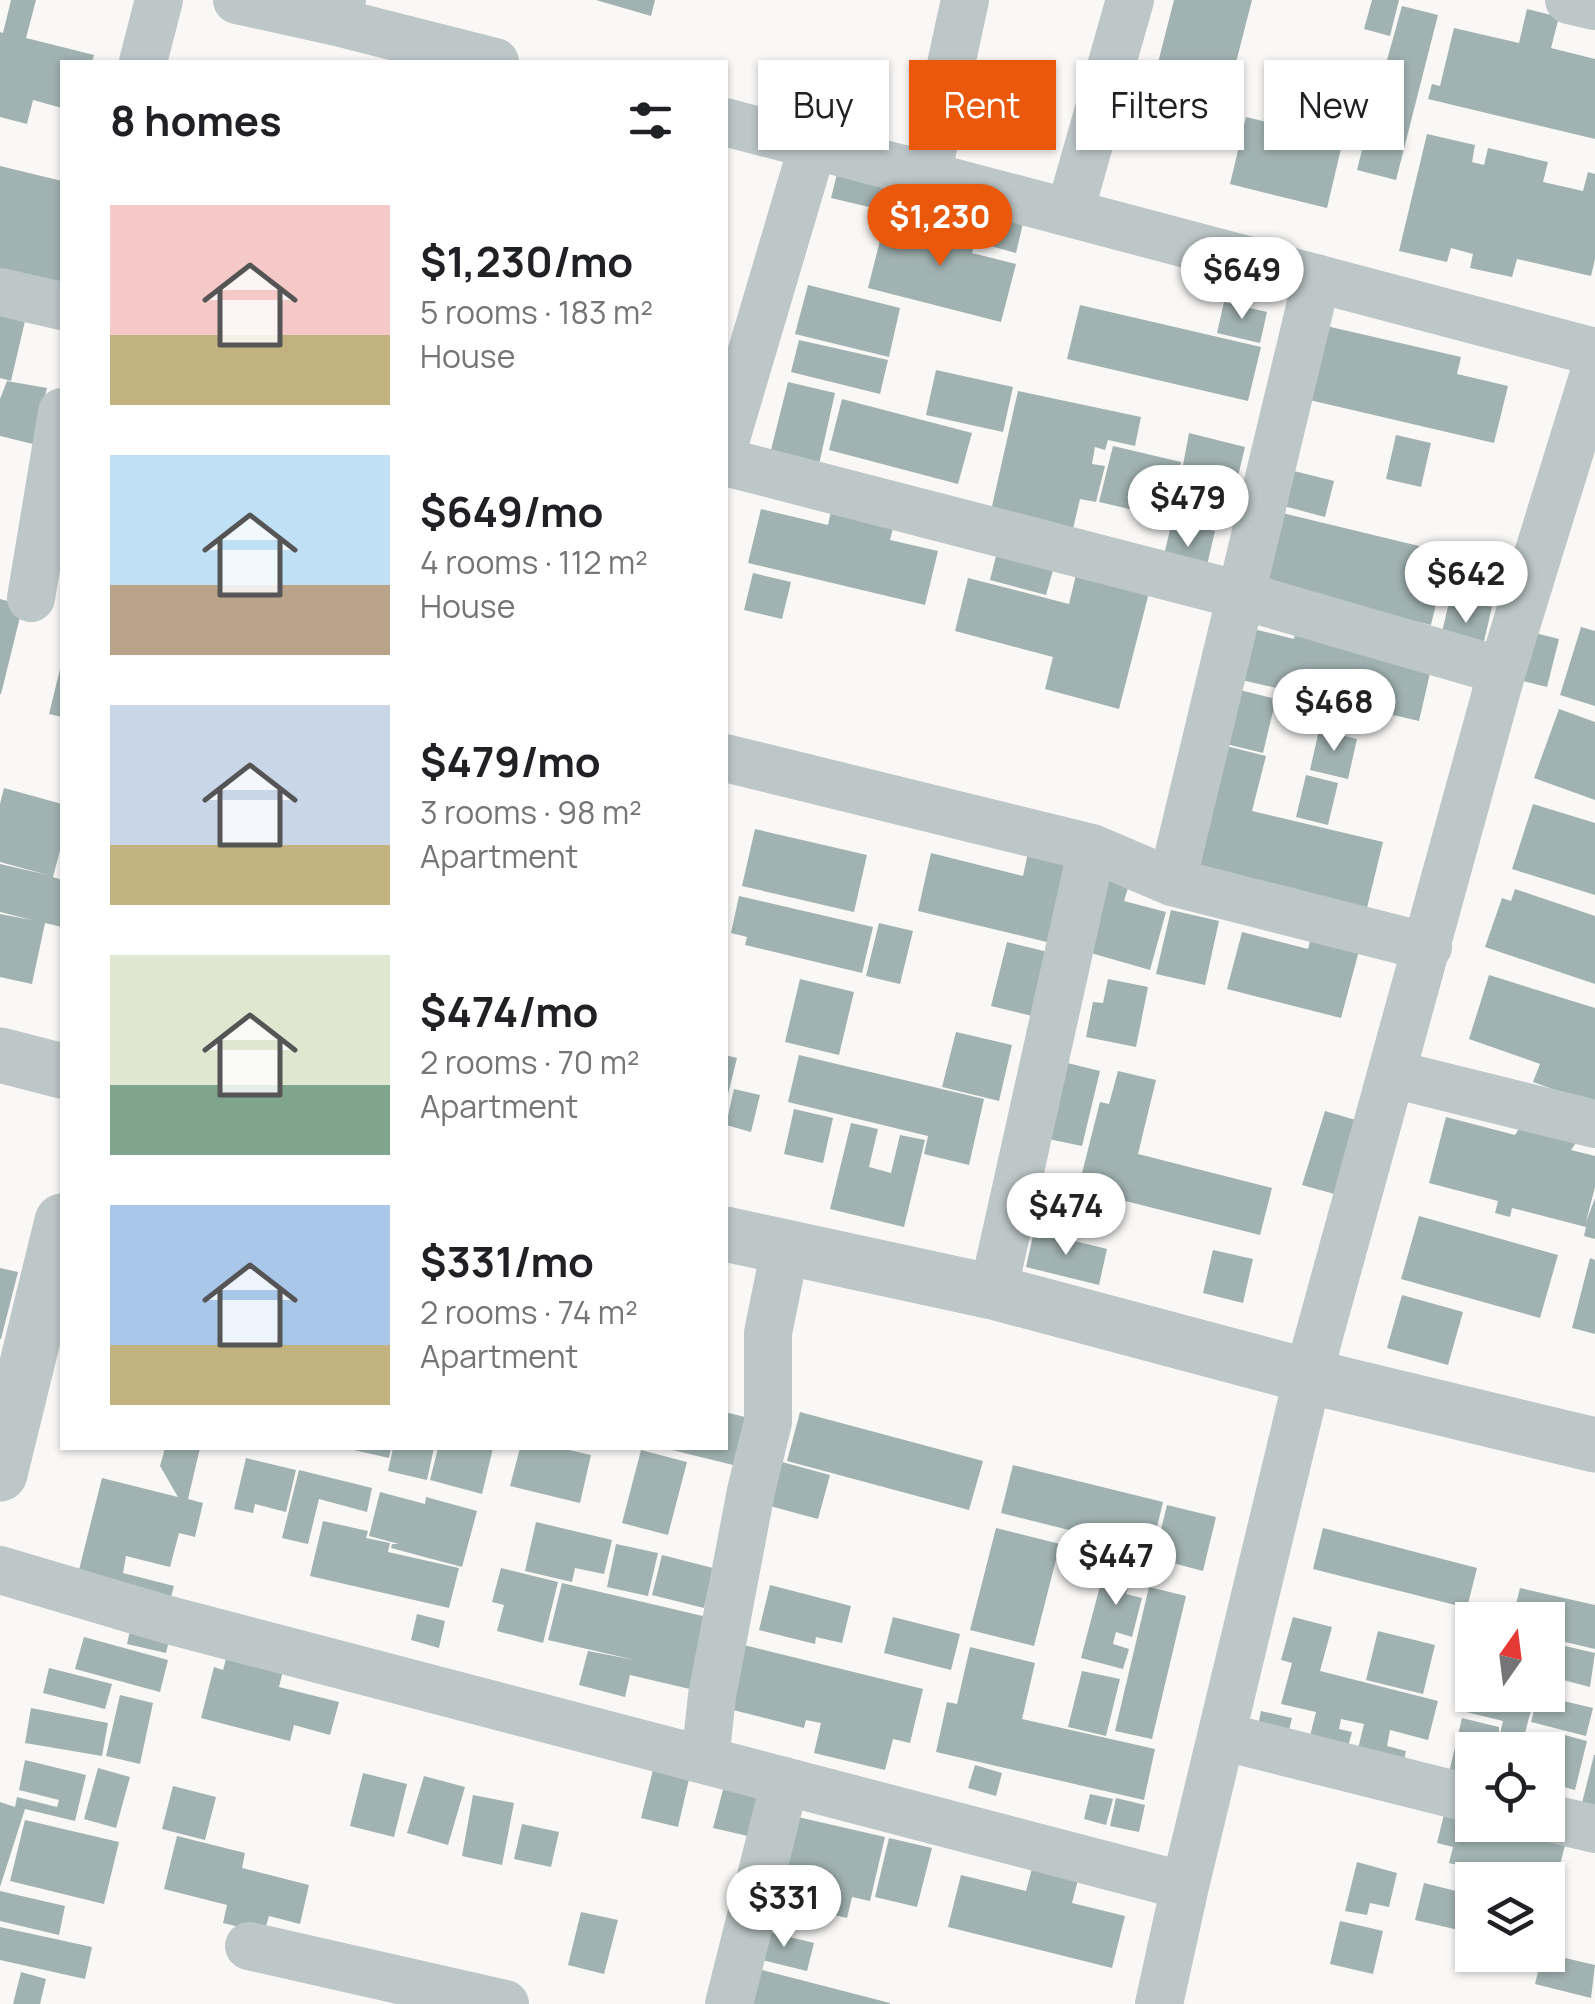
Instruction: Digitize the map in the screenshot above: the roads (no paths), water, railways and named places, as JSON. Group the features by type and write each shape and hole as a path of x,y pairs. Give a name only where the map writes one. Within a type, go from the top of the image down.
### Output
{"street":[{"path":"143,60 158,0"},
{"path":"238,0 340,11 489,60"},
{"path":"926,175 964,0"},
{"path":"1070,211 1130,0"},
{"path":"1569,0 1595,6"},
{"path":"728,123 758,131"},
{"path":"728,432 812,150"},
{"path":"832,150 1595,352"},
{"path":"1172,882 1318,278"},
{"path":"0,292 60,306"},
{"path":"1160,2004 1220,1736 1308,1376 1502,671 1595,370"},
{"path":"31,598 60,424"},
{"path":"728,463 1240,595 1502,671"},
{"path":"728,759 1092,848 1172,882 1428,947"},
{"path":"993,1292 1092,848"},
{"path":"0,1055 60,1070"},
{"path":"1394,1074 1595,1124"},
{"path":"0,1474 60,1229"},
{"path":"728,1235 993,1292 1308,1376 1595,1445"},
{"path":"705,1760 712,1696 768,1422 768,1333 785,1249"},
{"path":"0,1570 165,1619 1185,1886"},
{"path":"1220,1736 1455,1795"},
{"path":"729,2004 785,1782"},
{"path":"1565,1822 1595,1829"},
{"path":"249,1946 505,2004"}]}
